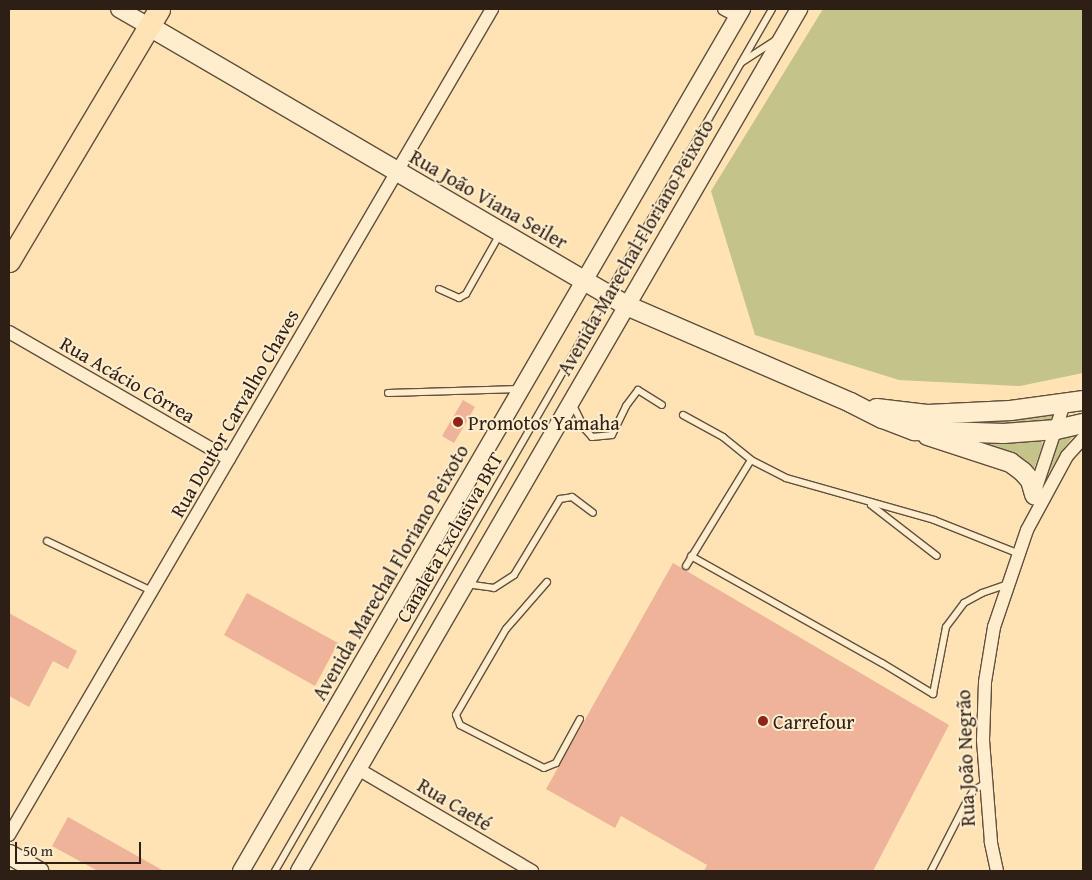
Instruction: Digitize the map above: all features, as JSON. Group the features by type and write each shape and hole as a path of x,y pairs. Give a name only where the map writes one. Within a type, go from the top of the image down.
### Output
{"main road":[{"name":"Rua João Viana Seiler","path":"154,17 397,171 626,306 850,402 882,418 914,430 1003,433 1056,428 1083,423"},
{"path":"9,261 154,17"},
{"path":"1064,404 1083,400"},
{"name":"Rua João Viana Seiler","path":"850,402 887,410 927,414 1010,410 1064,404"},
{"path":"914,430 1010,462 1030,480 1034,494"},
{"path":"9,854 39,871"}],"street":[{"name":"Rua João Viana Seiler","path":"119,9 154,17"},
{"name":"Rua Doutor Carvalho Chaves","path":"9,835 492,9"},
{"name":"Avenida Marechal Floriano Peixoto","path":"299,871 799,9"},
{"name":"Avenida Marechal Floriano Peixoto","path":"241,871 584,280 735,11"},
{"name":"Rua Acácio Côrrea","path":"9,332 229,458"},
{"name":"Rua João Negrão","path":"1027,530 1034,494 1064,404"},
{"name":"Rua João Negrão","path":"997,871 990,842 983,740 985,682 994,627 1017,553 1027,530 1067,456 1083,438"},
{"name":"Rua Caeté","path":"358,769 516,867 532,871"}],"lane":[{"name":"Canaleta Exclusiva BRT","path":"275,871 772,9"},
{"name":"Canaleta Exclusiva BRT","path":"741,62 782,36"},
{"path":"439,289 459,298 466,294 501,232"},
{"path":"388,393 521,389"},
{"path":"571,402 584,428 592,437 612,435 626,406 638,390 662,406"},
{"path":"683,416 723,437 751,460 786,478 934,520 1017,553"},
{"path":"686,566 751,460"},
{"path":"465,584 494,588 514,575 560,499 572,497 593,513"},
{"path":"867,502 937,556"},
{"path":"48,541 152,591"},
{"path":"691,556 882,663 933,694 946,627 964,603 982,593 1008,584"},
{"path":"547,582 506,629 456,715 460,725 544,768 556,763 580,718"},
{"path":"931,871 967,801 974,790 986,783"}],"shaded area":[{"path":"823,9 1083,9 1083,373 1020,386 899,380 755,335 711,191"},
{"path":"1053,413 1051,420 1023,424 977,424 965,421"},
{"path":"1074,435 1062,451 1045,479 1060,438"},
{"path":"958,439 1039,439 1043,444 1034,469 1024,463"}],"building":[{"name":"Promotos Yamaha","path":"463,400 475,407 454,443 442,436"},
{"name":"Carrefour","path":"673,563 949,725 873,871 704,871 707,865 621,816 615,828 546,789"},
{"path":"247,593 338,643 315,686 224,635"},
{"path":"9,613 77,651 68,669 53,661 29,707 9,696"},
{"path":"68,817 164,871 98,871 52,846"}],"place":[{"name":"Promotos Yamaha","path":"458,422"},
{"name":"Carrefour","path":"763,721"}]}
